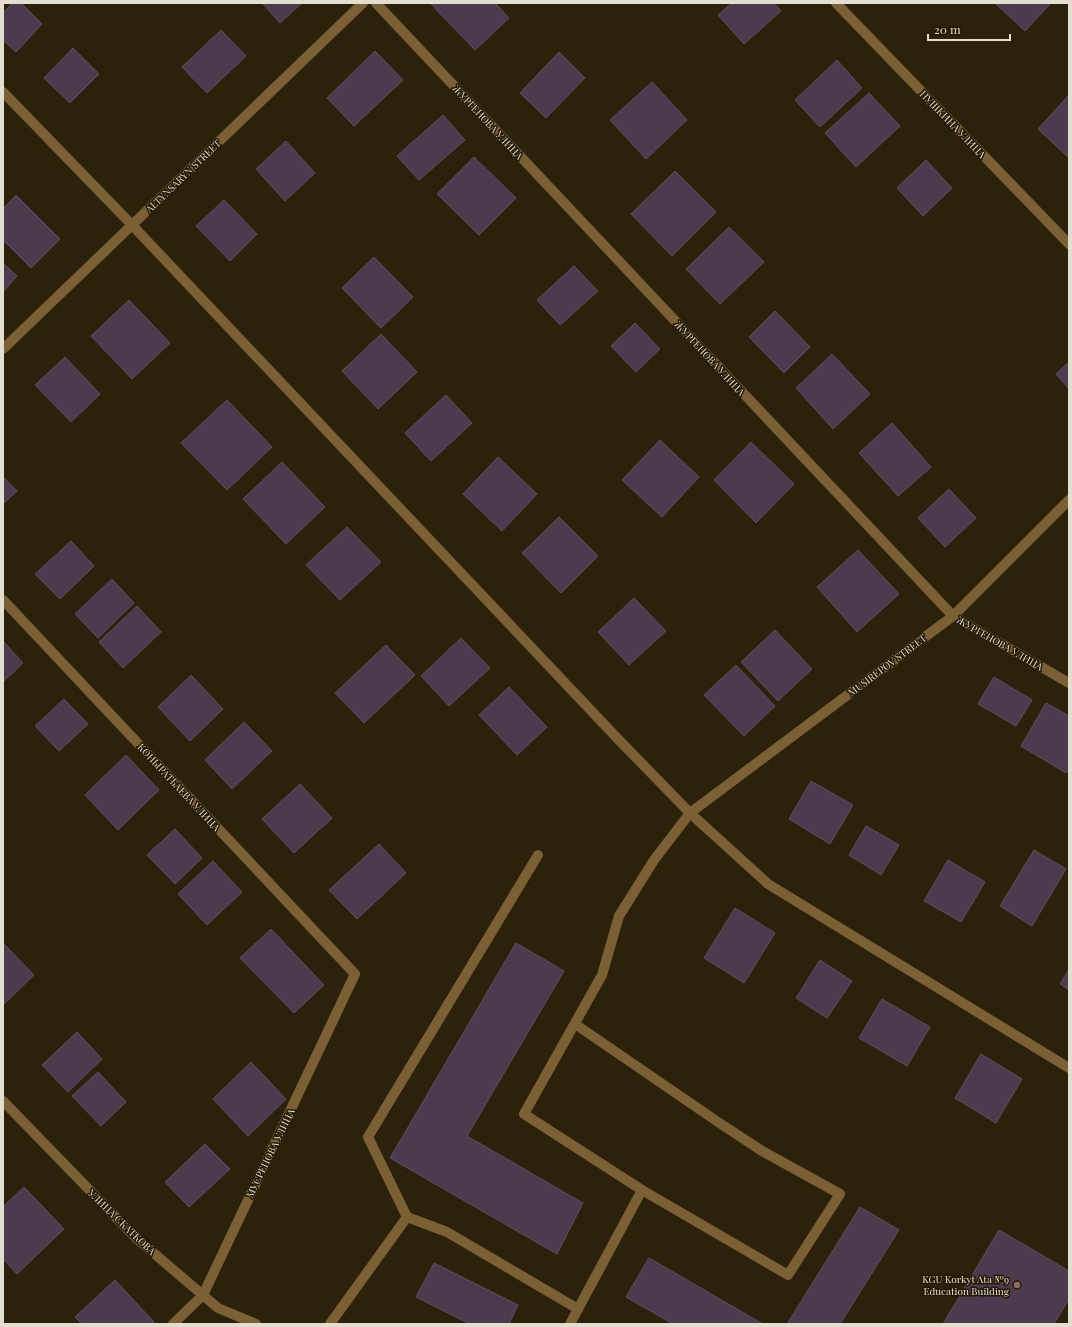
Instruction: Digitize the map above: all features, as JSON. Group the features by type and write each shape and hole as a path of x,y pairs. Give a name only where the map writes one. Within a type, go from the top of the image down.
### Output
{"street":[{"name":"ALTYNSARYN STREET","path":"3,349 363,3"},
{"name":"ЖУРГЕНОВА УЛИЦА","path":"376,3 953,616 1069,683"},
{"name":"ПУШКИНА УЛИЦА","path":"836,3 1069,244"},
{"path":"3,92 132,225 617,738 690,813 768,884 1069,1068"},
{"name":"MUSIREPOV STREET","path":"642,1190 524,1114 602,975 619,916 654,860 690,813 953,616 1069,500"},
{"name":"КОНЫРАТБАЕВА УЛИЦА","path":"3,600 356,974"},
{"path":"538,855 368,1137 407,1217 447,1232 578,1309"},
{"name":"МУСРЕПОВА УЛИЦА","path":"173,1324 203,1294 356,974"},
{"path":"570,1324 642,1190 788,1275 840,1194 756,1147 575,1024"},
{"name":"УЛИЦА СКАТКОВА","path":"3,1101 136,1238 218,1308 256,1324"},
{"path":"330,1324 407,1217"}],"building":[{"path":"12,3 21,3 42,24 16,52 3,40 3,13"},
{"path":"262,3 302,3 280,23"},
{"path":"430,3 495,3 509,18 475,50"},
{"path":"732,3 774,3 781,11 744,44 718,15"},
{"path":"995,3 1051,3 1025,31"},
{"path":"221,30 246,56 207,93 182,67"},
{"path":"73,48 99,74 70,103 44,78"},
{"path":"375,51 403,80 354,126 327,98"},
{"path":"559,52 585,78 546,118 520,93"},
{"path":"837,60 862,88 820,127 795,100"},
{"path":"652,82 687,120 646,159 610,120"},
{"path":"869,93 900,126 856,167 825,133"},
{"path":"1069,95 1069,158 1038,129"},
{"path":"443,115 465,140 419,180 397,156"},
{"path":"286,141 315,173 285,201 256,169"},
{"path":"474,157 516,198 479,235 437,194"},
{"path":"926,160 952,188 923,216 897,188"},
{"path":"675,171 716,212 672,256 631,214"},
{"path":"16,195 60,239 31,268 3,240 3,209"},
{"path":"224,200 257,234 230,261 196,226"},
{"path":"729,227 764,262 720,304 686,269"},
{"path":"374,257 413,297 381,328 342,288"},
{"path":"3,263 17,276 3,292"},
{"path":"574,266 598,291 560,325 537,300"},
{"path":"129,300 170,343 132,379 91,336"},
{"path":"775,311 810,347 784,373 749,337"},
{"path":"635,323 660,349 636,372 611,346"},
{"path":"381,334 417,372 378,409 342,371"},
{"path":"832,354 870,394 833,429 796,388"},
{"path":"65,357 100,394 71,422 35,385"},
{"path":"1069,362 1069,389 1056,374"},
{"path":"446,395 472,423 431,461 405,433"},
{"path":"227,400 272,447 227,490 181,443"},
{"path":"892,423 931,467 898,496 859,453"},
{"path":"660,440 699,477 662,517 622,480"},
{"path":"751,442 794,484 756,523 714,480"},
{"path":"498,457 537,494 502,531 463,494"},
{"path":"282,462 325,507 286,544 243,499"},
{"path":"3,477 17,491 3,504"},
{"path":"949,489 976,518 945,547 918,518"},
{"path":"559,517 598,556 561,593 522,553"},
{"path":"347,527 381,562 340,600 306,565"},
{"path":"71,541 94,566 60,599 35,574"},
{"path":"858,550 899,594 857,632 817,587"},
{"path":"112,579 134,603 98,638 75,614"},
{"path":"634,598 666,631 629,665 598,632"},
{"path":"137,606 161,632 123,668 99,642"},
{"path":"775,630 812,669 778,701 741,662"},
{"path":"461,638 490,668 449,706 421,676"},
{"path":"3,641 23,663 3,682"},
{"path":"386,645 415,675 364,723 335,693"},
{"path":"736,665 775,706 744,736 704,695"},
{"path":"191,675 223,709 190,741 158,707"},
{"path":"994,677 1032,700 1016,726 978,704"},
{"path":"509,687 547,727 517,755 479,715"},
{"path":"64,699 88,724 59,751 35,726"},
{"path":"1046,703 1069,716 1069,768 1066,773 1021,746"},
{"path":"244,722 272,751 232,789 205,760"},
{"path":"126,755 159,790 118,830 85,795"},
{"path":"811,781 853,805 830,844 789,819"},
{"path":"300,784 332,818 294,853 262,819"},
{"path":"866,826 899,845 881,875 849,855"},
{"path":"175,829 202,858 175,884 147,855"},
{"path":"379,844 406,873 357,919 329,890"},
{"path":"1034,850 1066,869 1032,926 1000,906"},
{"path":"948,860 985,882 961,922 924,901"},
{"path":"213,861 242,892 207,925 178,894"},
{"path":"735,908 775,933 744,983 704,958"},
{"path":"271,929 324,985 294,1013 240,958"},
{"path":"3,943 34,975 3,1005"},
{"path":"516,943 564,971 467,1136 583,1203 557,1254 390,1158"},
{"path":"820,960 852,981 827,1018 796,998"},
{"path":"1069,969 1069,990 1060,984"},
{"path":"882,999 930,1027 907,1066 859,1038"},
{"path":"77,1032 102,1059 68,1092 42,1065"},
{"path":"981,1054 1022,1079 996,1123 955,1098"},
{"path":"251,1062 286,1099 248,1136 213,1099"},
{"path":"98,1072 126,1102 101,1126 72,1096"},
{"path":"205,1144 230,1169 189,1207 165,1182"},
{"path":"24,1187 64,1229 17,1274 3,1259 3,1207"},
{"path":"860,1207 899,1230 840,1324 787,1324"},
{"name":"KGU Korkyt Ata №9 Education Building","path":"999,1230 1069,1271 1069,1299 1054,1324 943,1324"},
{"path":"649,1258 763,1324 673,1324 626,1297"},
{"path":"434,1263 518,1305 509,1324 470,1324 416,1297"},
{"path":"115,1280 154,1322 152,1324 82,1324 75,1317"}],"place":[{"name":"KGU Korkyt Ata №9 Education Building","path":"1017,1285"}]}
